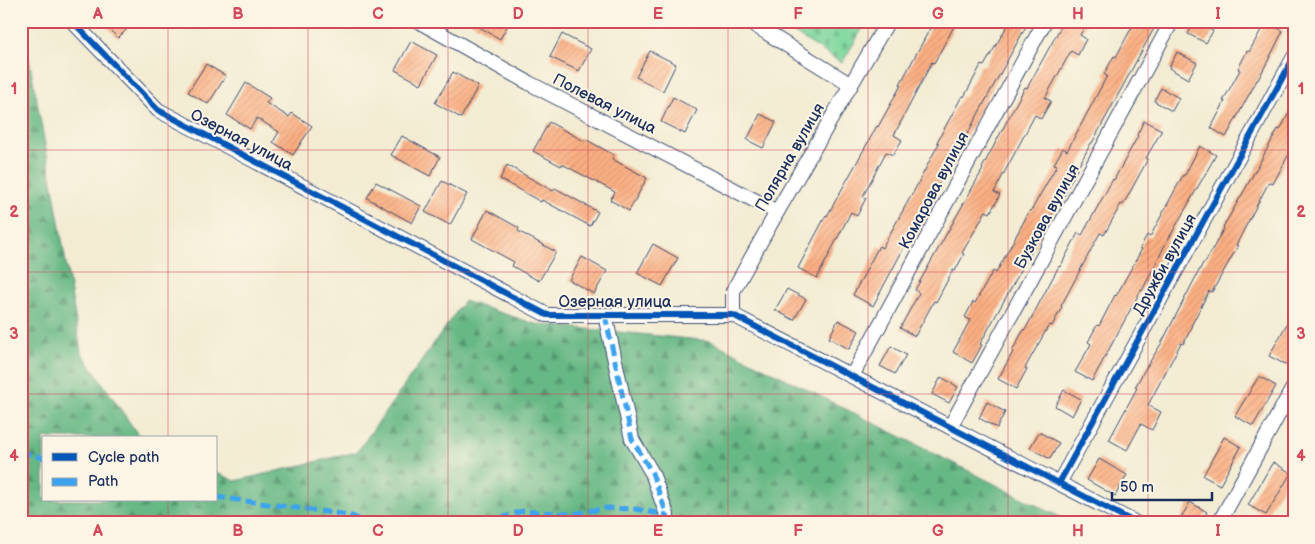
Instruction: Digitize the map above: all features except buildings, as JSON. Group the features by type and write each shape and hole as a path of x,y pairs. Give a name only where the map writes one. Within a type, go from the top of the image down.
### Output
{"street":[{"name":"Озерная улица","path":"72,21 158,110 547,315 733,315 1136,523"},
{"name":"Полевая улица","path":"418,21 529,83 777,212"},
{"path":"748,21 851,85"},
{"name":"Полярна вулиця","path":"733,315 733,291 888,21"},
{"name":"Комарова вулиця","path":"852,376 1045,21"},
{"name":"Бузкова вулиця","path":"950,427 1172,21"},
{"name":"Дружби вулиця","path":"1059,483 1294,58"},
{"path":"605,315 632,439 652,473 666,515 666,523"},
{"path":"1219,523 1294,386"}],"green space":[{"path":"775,21 867,21 842,63"},
{"path":"21,25 23,26 55,198 81,352 139,436 42,436 42,502 218,502 218,473 235,481 357,452 464,301 536,324 711,341 1072,523 21,523"}],"waterway":[{"path":"21,514 34,523"}],"marked path":[{"path":"605,315 632,439 652,473 667,515 666,523"},
{"path":"21,452 42,457"},
{"path":"218,497 349,515 369,523"},
{"path":"486,523 522,511 572,514 606,508 635,509 667,515"},
{"path":"953,523 1007,518 1040,523"}],"cycle path":[{"path":"72,21 158,110 547,315 733,315 1136,523"},
{"path":"1059,483 1294,57"}]}
